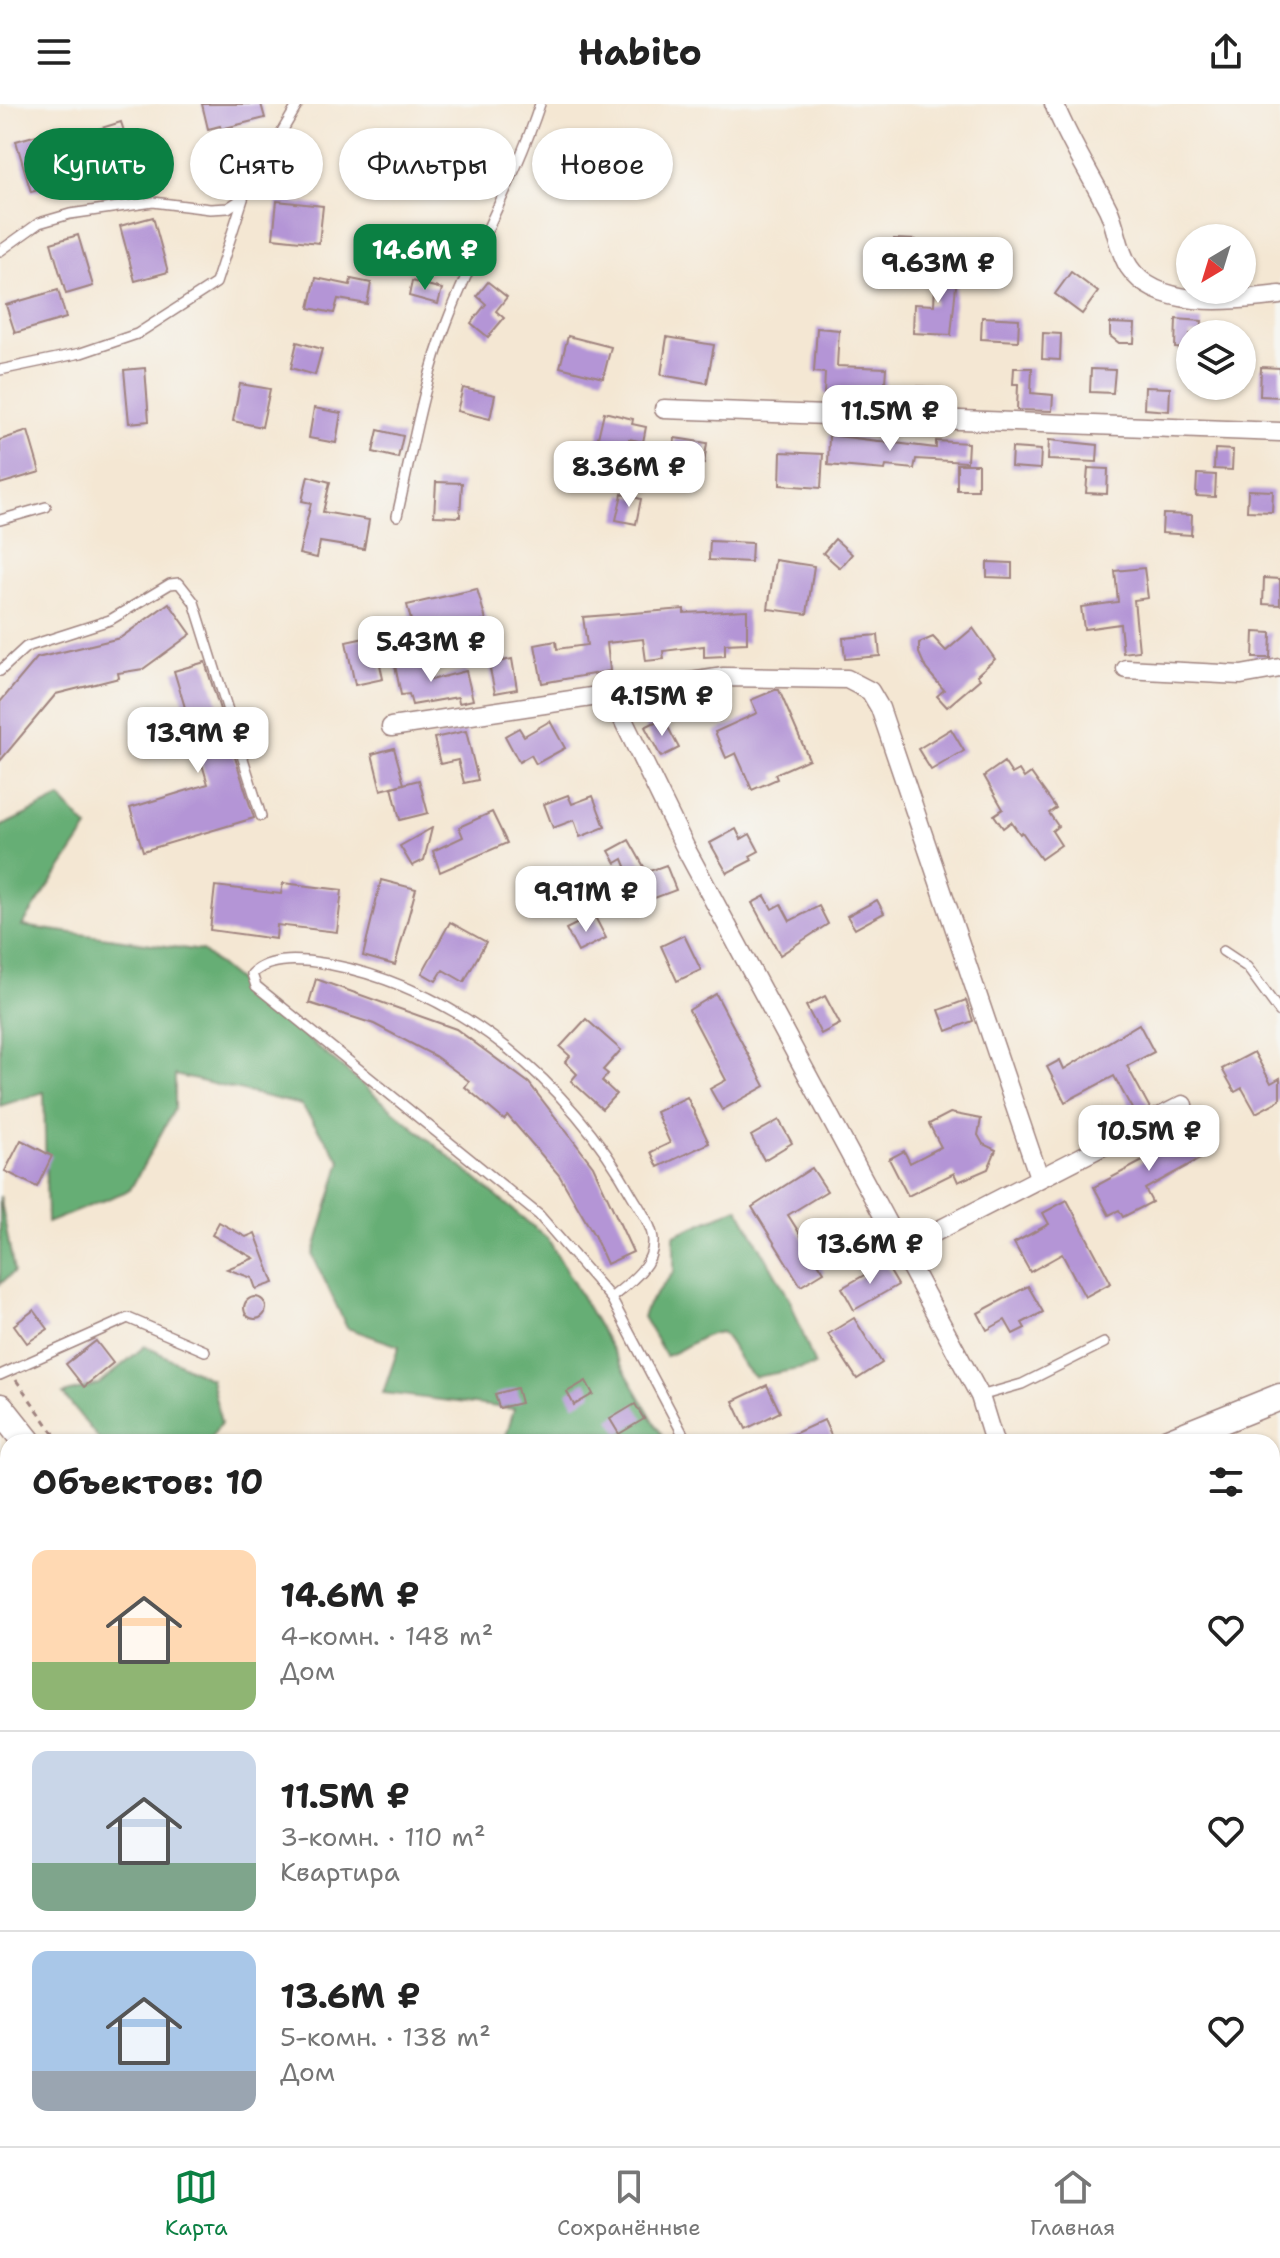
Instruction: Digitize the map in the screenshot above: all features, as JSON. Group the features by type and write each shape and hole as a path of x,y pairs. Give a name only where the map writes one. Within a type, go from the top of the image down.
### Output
{"main road":[{"path":"1188,1434 1280,1397"},
{"path":"0,1408 21,1434"}],"street":[{"path":"1054,104 1109,211 1120,250 1141,280 1169,294 1191,298 1280,295"},
{"path":"664,409 1280,432"},
{"path":"1126,669 1241,675 1280,668"},
{"path":"391,727 724,677 847,679 870,691 880,708 1039,1177"},
{"path":"610,693 687,851 904,1248 980,1396 992,1434"},
{"path":"904,1248 1183,1105"}],"lane":[{"path":"284,128 298,104"},
{"path":"397,516 427,381 447,320 523,156 540,104"},
{"path":"0,251 39,223 70,214 153,202 210,209 228,208 240,200"},
{"path":"0,370 81,353 137,334 216,283 242,200"},
{"path":"0,520 46,507"},
{"path":"0,671 26,647 110,620 170,584 179,583 194,602 261,816"},
{"path":"1223,951 1247,967 1280,1012"},
{"path":"611,1298 648,1262 654,1240 643,1214 602,1144 567,1102 521,1058 431,999 389,980 312,961 273,962 252,974 256,986 539,1215 611,1298 683,1434"},
{"path":"5,1372 128,1318 205,1351"},
{"path":"980,1396 1022,1384 1104,1343"}],"path":[{"path":"5,1372 54,1434"}],"green space":[{"path":"60,798 88,828 22,926 202,951 548,1239 661,1434 506,1434 514,1409 383,1393 399,1346 347,1328 313,1256 341,1161 301,1105 175,1075 175,1108 130,1190 47,1223 44,1092 0,1106 0,827"},
{"path":"0,1196 14,1272 0,1284"},
{"path":"738,1208 790,1300 815,1366 755,1377 744,1367 721,1332 666,1356 643,1317 648,1304 674,1272 674,1235"},
{"path":"145,1346 211,1379 221,1423 213,1434 95,1434 63,1394 99,1384"}],"building":[{"path":"202,104 261,104 265,118 225,128 208,128"},
{"path":"121,122 123,128 102,128"},
{"path":"24,139 24,168 16,141"},
{"path":"277,201 323,206 319,243 273,238"},
{"path":"153,217 168,272 135,281 120,226"},
{"path":"78,235 93,286 66,294 51,243"},
{"path":"894,239 916,240 915,265 893,264"},
{"path":"936,265 958,266 951,335 913,333 914,304 934,305"},
{"path":"1071,272 1098,292 1082,314 1055,294"},
{"path":"316,278 350,285 351,279 371,283 367,304 338,299 334,313 309,308"},
{"path":"412,281 442,289 438,304 409,296"},
{"path":"488,282 507,297 496,311 504,318 488,337 471,323 486,304 477,296"},
{"path":"58,290 66,318 15,333 6,305"},
{"path":"982,317 1019,319 1018,341 981,339"},
{"path":"1110,323 1135,324 1134,343 1119,343 1110,336"},
{"path":"817,328 839,330 837,366 886,368 884,397 824,394 825,373 814,372"},
{"path":"1043,333 1061,334 1060,360 1042,359"},
{"path":"568,336 611,347 603,378 560,367"},
{"path":"667,337 714,345 707,383 661,375"},
{"path":"297,342 322,349 315,375 291,368"},
{"path":"1261,367 1280,368 1280,397 1260,396"},
{"path":"145,368 149,421 129,423 124,370"},
{"path":"1014,368 1032,368 1031,393 1053,395 1052,411 1017,410 1018,384 1013,384"},
{"path":"1091,369 1115,370 1113,393 1090,392"},
{"path":"240,384 270,389 262,427 233,421"},
{"path":"910,386 929,387 928,407 908,406"},
{"path":"1145,387 1170,388 1169,411 1144,409"},
{"path":"463,388 495,395 490,419 457,411"},
{"path":"314,408 341,413 336,443 309,438"},
{"path":"604,412 633,419 632,424 646,427 643,442 629,439 626,452 596,446"},
{"path":"378,430 403,436 398,458 373,452"},
{"path":"28,431 40,472 0,484 0,440"},
{"path":"829,435 936,448 936,441 968,443 967,462 916,459 914,469 886,466 885,470 828,465"},
{"path":"675,438 707,443 704,464 686,461 687,456 673,454"},
{"path":"1049,440 1098,445 1097,462 1048,460"},
{"path":"1012,448 1041,450 1040,469 1011,467"},
{"path":"1215,449 1233,450 1232,470 1214,469"},
{"path":"781,452 823,454 821,488 780,485"},
{"path":"957,464 978,464 978,490 957,490"},
{"path":"1088,468 1108,469 1107,494 1086,493"},
{"path":"1197,474 1216,475 1215,497 1196,496"},
{"path":"308,476 330,482 323,512 369,520 364,549 320,542 317,558 299,554 311,503 302,501"},
{"path":"436,482 462,483 460,517 434,516"},
{"path":"1248,490 1273,491 1272,512 1247,511"},
{"path":"622,494 641,499 636,524 616,520"},
{"path":"1163,514 1192,515 1191,535 1162,533"},
{"path":"835,539 852,554 840,568 823,553"},
{"path":"710,541 752,543 751,562 709,560"},
{"path":"775,560 814,566 807,614 768,609"},
{"path":"987,562 1012,563 1012,578 987,577"},
{"path":"1144,568 1148,598 1134,600 1139,651 1123,653 1120,624 1084,629 1081,607 1118,602 1115,571"},
{"path":"1264,578 1280,579 1280,605 1263,604"},
{"path":"477,589 486,620 474,623 476,630 418,647 407,605"},
{"path":"169,603 191,634 143,669 118,673 119,678 56,694 0,761 0,702 37,658 120,638"},
{"path":"684,609 684,613 747,610 747,643 725,644 725,656 704,657 704,646 663,651 664,659 646,661 643,639 607,643 610,671 542,683 535,645 556,641 557,649 587,645 583,617"},
{"path":"973,628 995,659 977,675 980,679 947,707 937,696 944,690 926,669 919,653 919,643 933,637 946,651"},
{"path":"1254,632 1271,633 1270,658 1253,658"},
{"path":"878,635 880,656 845,659 843,638"},
{"path":"374,636 383,679 355,685 346,642"},
{"path":"512,659 517,689 495,693 489,664"},
{"path":"427,660 431,680 466,671 473,700 459,703 458,697 412,705 409,694 401,695 395,665"},
{"path":"205,662 254,818 143,851 130,808 208,784 174,671"},
{"path":"779,690 809,759 775,774 777,779 752,790 736,753 726,758 715,732 757,713 751,700"},
{"path":"663,718 679,748 661,757 645,727"},
{"path":"550,721 565,748 536,764 531,755 519,762 505,736 519,728 524,736"},
{"path":"951,729 964,751 931,770 918,749"},
{"path":"466,731 478,780 464,783 458,760 440,764 434,738"},
{"path":"394,748 404,784 381,790 372,754"},
{"path":"1004,762 1012,774 1019,770 1024,778 1031,773 1056,808 1049,813 1058,826 1052,831 1061,845 1041,859 1022,832 1020,834 1011,822 1003,828 994,815 1003,809 984,776"},
{"path":"419,780 428,813 400,820 392,787"},
{"path":"568,795 572,804 593,796 605,827 580,837 574,820 553,828 544,804"},
{"path":"492,812 507,843 440,872 433,851 463,837 459,827"},
{"path":"432,828 424,860 412,866 400,846"},
{"path":"736,829 741,839 750,834 759,851 750,856 752,860 727,873 710,843"},
{"path":"629,840 647,872 666,865 676,890 641,903 623,859 616,863 609,851"},
{"path":"381,880 416,889 395,965 363,956"},
{"path":"283,883 342,890 337,932 277,925 276,939 210,930 215,886 281,894"},
{"path":"765,896 772,909 781,904 790,921 819,906 828,924 780,955 752,903"},
{"path":"877,900 884,913 855,929 847,916"},
{"path":"594,915 606,938 578,952 566,929"},
{"path":"450,922 486,942 464,982 443,970 436,981 422,973"},
{"path":"684,935 701,970 677,981 661,946"},
{"path":"316,979 456,1029 529,1083 593,1166 633,1252 607,1264 559,1175 508,1116 504,1120 465,1087 469,1081 435,1056 374,1024 309,1003"},
{"path":"716,994 765,1086 722,1110 710,1089 726,1080 689,1010"},
{"path":"825,996 840,1024 821,1034 806,1006"},
{"path":"966,1000 973,1021 947,1031 939,1010"},
{"path":"586,1019 621,1050 603,1070 608,1074 602,1081 616,1094 602,1109 571,1081 577,1074 565,1062 570,1056 560,1047"},
{"path":"1139,1024 1154,1052 1127,1066 1150,1108 1136,1116 1114,1076 1065,1102 1047,1067 1060,1060 1064,1069"},
{"path":"1254,1052 1271,1083 1280,1078 1280,1100 1256,1113 1242,1088 1235,1092 1222,1069"},
{"path":"687,1097 709,1143 658,1167 651,1152 670,1143 656,1112"},
{"path":"950,1113 981,1119 978,1135 983,1144 996,1150 988,1169 958,1182 954,1173 908,1196 889,1159 904,1151 910,1163 941,1147 929,1124"},
{"path":"779,1120 792,1143 764,1160 751,1136"},
{"path":"1188,1126 1205,1156 1145,1189 1152,1202 1123,1217 1119,1210 1109,1215 1094,1187 1152,1156 1148,1147"},
{"path":"21,1140 52,1156 37,1187 5,1171"},
{"path":"812,1168 827,1191 788,1215 824,1272 801,1286 752,1207"},
{"path":"1067,1200 1111,1283 1085,1297 1062,1254 1030,1272 1014,1243 1049,1224 1043,1213"},
{"path":"219,1222 246,1237 255,1233 274,1283 256,1289 252,1278 227,1269 254,1258 212,1235"},
{"path":"885,1263 898,1285 854,1310 842,1288"},
{"path":"1028,1286 1043,1312 1022,1323 1025,1328 1013,1334 1005,1320 987,1330 978,1313"},
{"path":"255,1297 263,1300 266,1308 263,1316 255,1319 247,1316 244,1308 247,1300"},
{"path":"34,1310 48,1329 27,1343 14,1325"},
{"path":"854,1318 882,1363 857,1379 828,1334"},
{"path":"96,1341 113,1363 84,1387 66,1364"},
{"path":"586,1381 593,1394 574,1405 567,1392"},
{"path":"767,1385 780,1412 746,1429 733,1401"},
{"path":"517,1388 521,1403 499,1408 495,1394"},
{"path":"635,1404 644,1419 619,1434 610,1419"},
{"path":"824,1420 830,1434 793,1434"}]}
